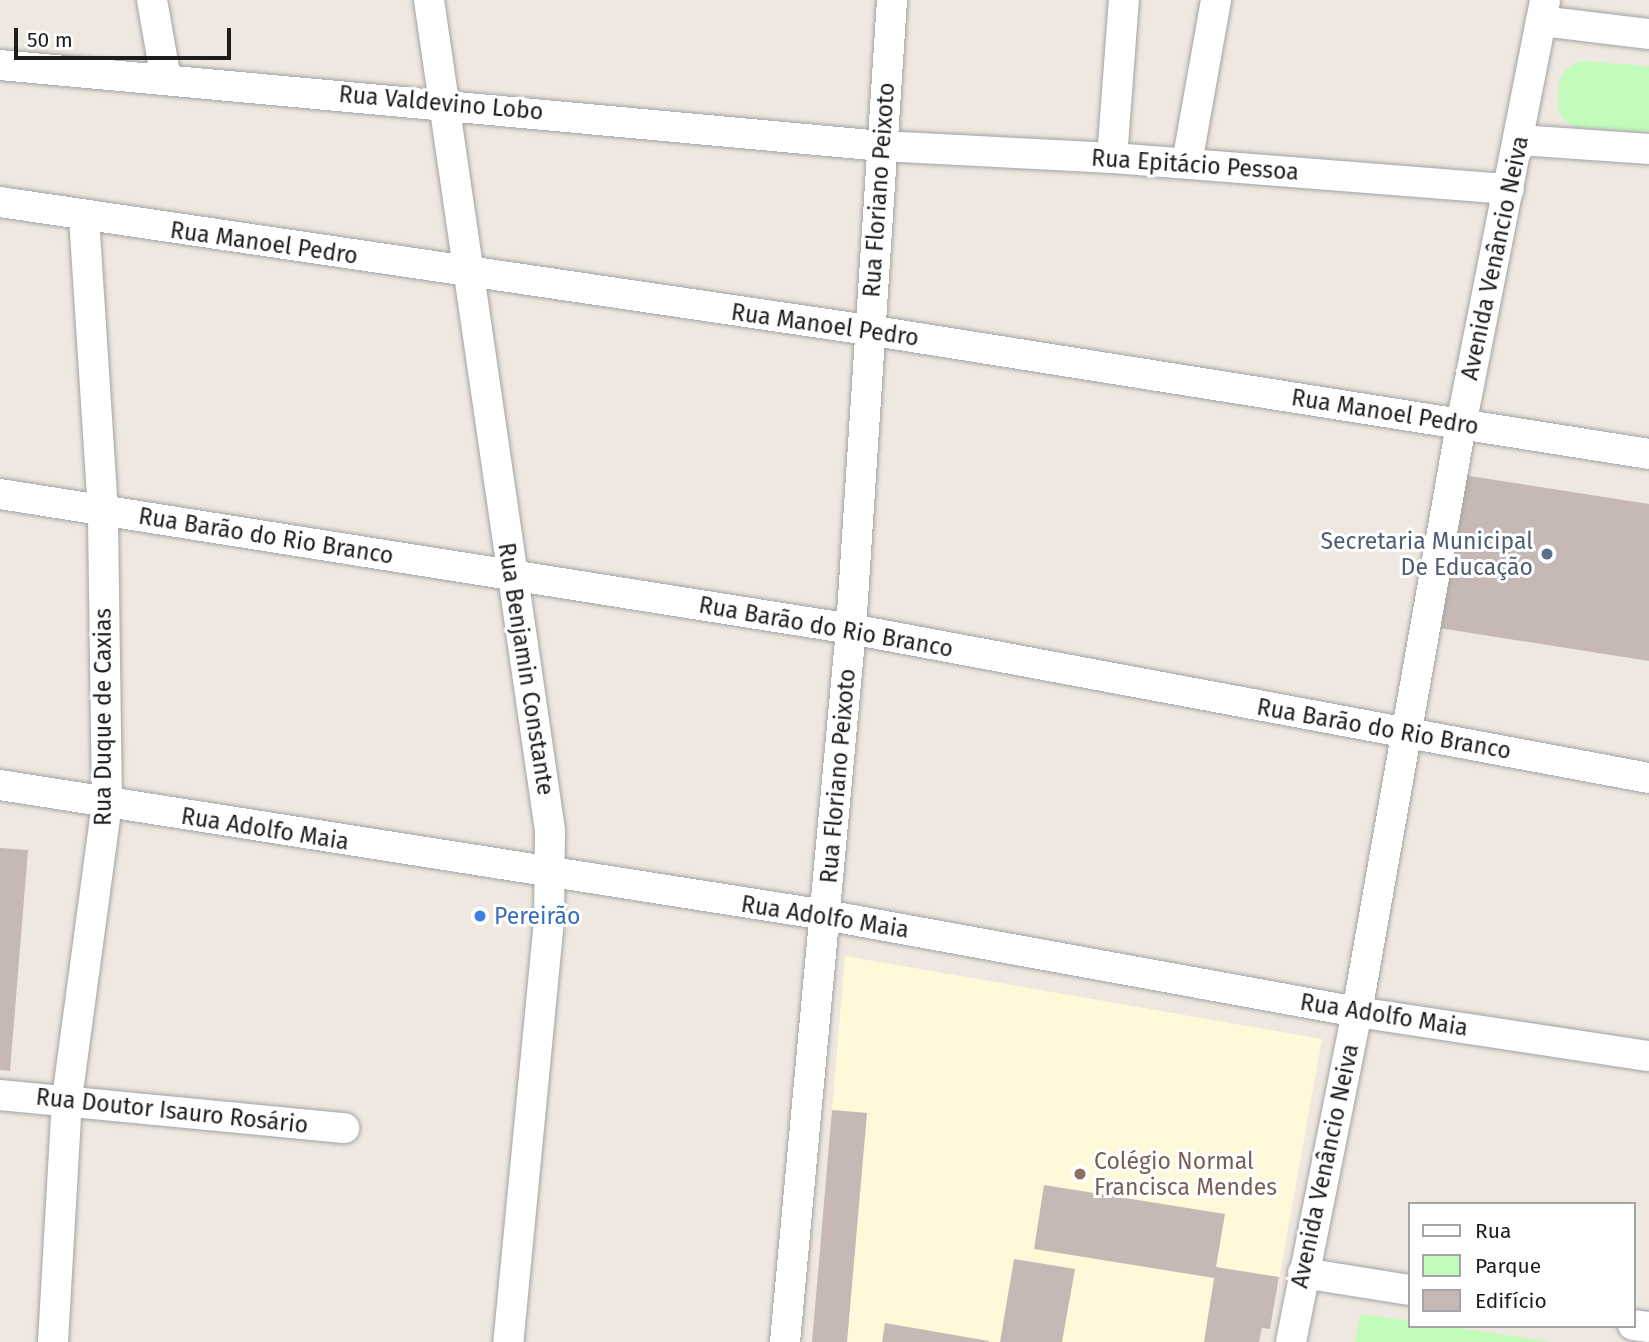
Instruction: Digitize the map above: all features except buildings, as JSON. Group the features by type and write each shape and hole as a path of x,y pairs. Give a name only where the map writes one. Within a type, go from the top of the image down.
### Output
{"street":[{"path":"152,0 166,79"},
{"name":"Rua Benjamin Constante","path":"429,0 511,573 546,791 551,874 508,1342"},
{"name":"Rua Floriano Peixoto","path":"785,1342 851,629 868,330 892,0"},
{"path":"1112,158 1124,0"},
{"path":"1187,163 1216,0"},
{"path":"1543,10 1649,34"},
{"name":"Avenida Venâncio Neiva","path":"1291,1342 1357,1012 1461,425 1520,139 1543,10"},
{"name":"Rua Valdevino Lobo","path":"0,65 444,103 882,146"},
{"path":"1520,139 1649,149"},
{"name":"Rua Epitácio Pessoa","path":"882,146 1187,163 1509,189"},
{"name":"Rua Manoel Pedro","path":"0,202 469,274 868,330 1649,454"},
{"name":"Rua Duque de Caxias","path":"53,1342 67,1099 107,804 103,511 84,217"},
{"name":"Rua Barão do Rio Branco","path":"0,494 851,629 1649,778"},
{"name":"Rua Adolfo Maia","path":"0,785 551,874 825,915 1357,1012 1649,1056"},
{"name":"Rua Doutor Isauro Rosário","path":"0,1095 67,1099 344,1128"},
{"path":"1303,1273 1408,1290"}],"shaded area":[{"name":"Colégio Normal Francisca Mendes","path":"845,956 1322,1039 1270,1329 1262,1328 1259,1342 847,1342 867,1113 832,1110"}],"green space":[{"path":"1582,61 1649,66 1649,132 1575,127 1564,120 1558,109 1559,82 1567,68"},
{"path":"1361,1314 1408,1321 1408,1328 1459,1328 1552,1342 1355,1342"}],"place":[{"name":"Secretaria Municipal De Educação","path":"1547,554"},
{"name":"Pereirão","path":"480,916"},
{"name":"Colégio Normal Francisca Mendes","path":"1080,1174"}]}
